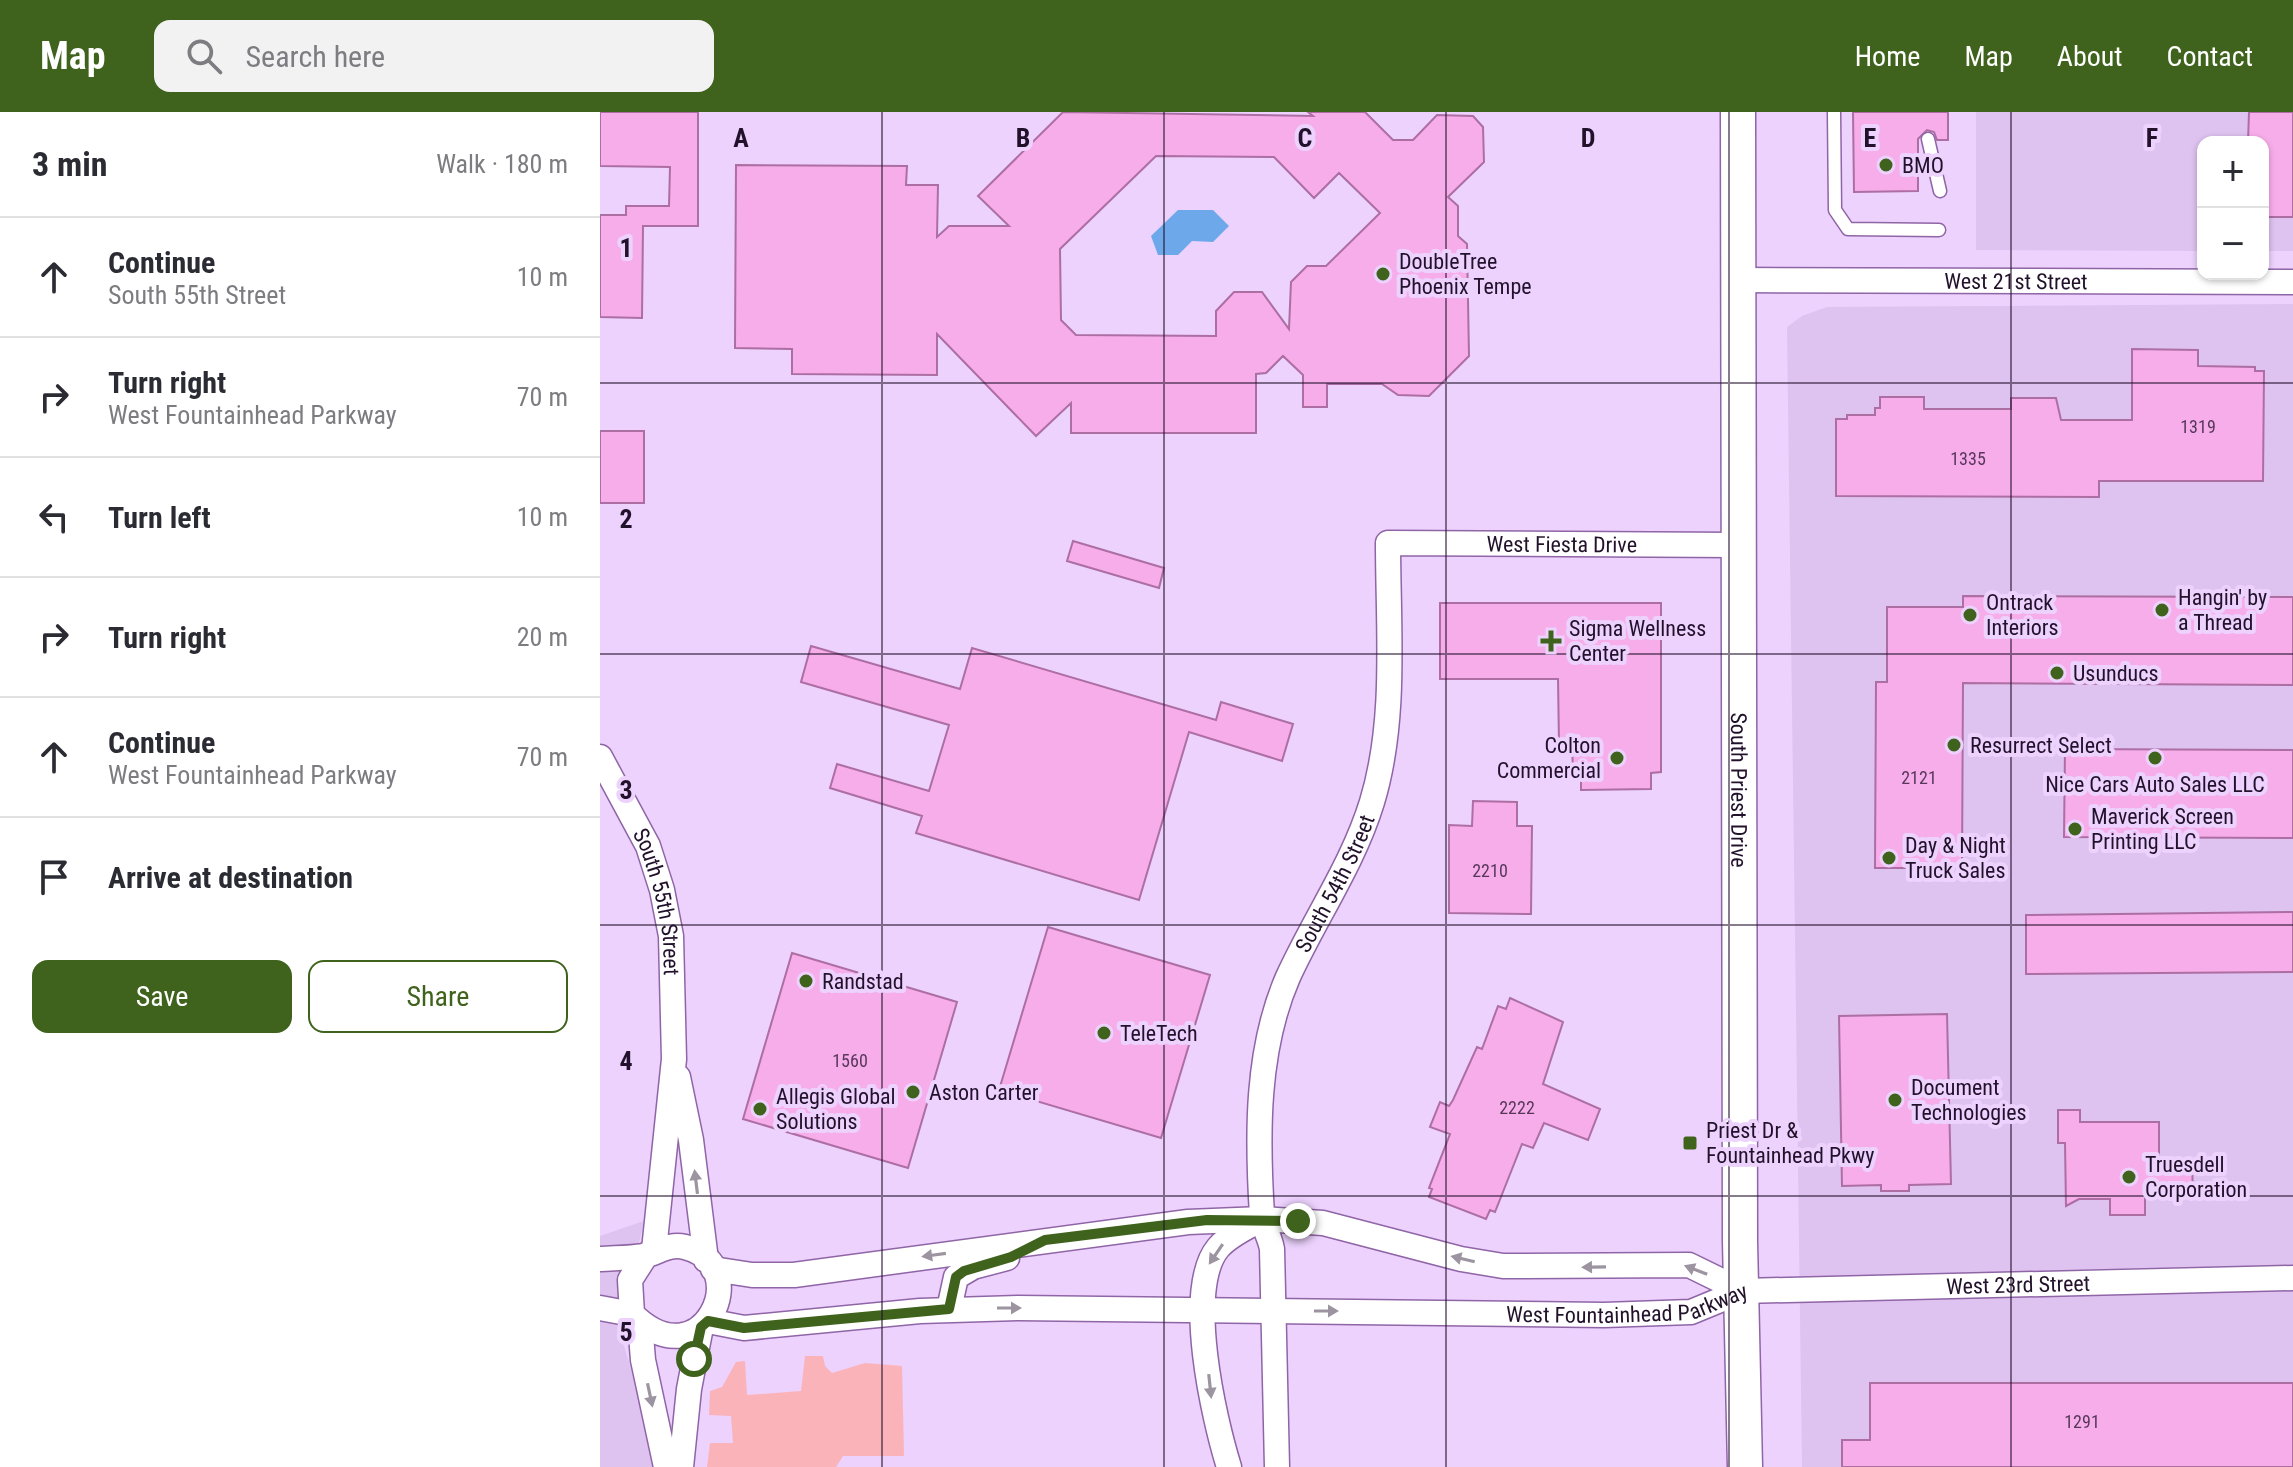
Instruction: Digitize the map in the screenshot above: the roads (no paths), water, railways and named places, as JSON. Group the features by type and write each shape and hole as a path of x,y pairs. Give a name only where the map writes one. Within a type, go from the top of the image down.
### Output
{"main road":[{"name":"South Priest Drive","path":"1738,112 1737,545 1745,1467"}],"street":[{"name":"West 21st Street","path":"1738,280 2293,282"},
{"name":"West Fiesta Drive","path":"1388,543 1737,545"},
{"name":"South 54th Street","path":"1262,1219 1262,1085 1270,1031 1288,979 1358,839 1383,757 1387,701 1388,543"},
{"name":"South 55th Street","path":"600,757 638,823 662,890 673,961 674,1059 650,1253"},
{"name":"South 55th Street","path":"674,1059 691,1140 710,1264"},
{"name":"West Fountainhead Parkway","path":"710,1264 752,1275 794,1275 1207,1220 1262,1219 1323,1223 1461,1259 1503,1266 1689,1265 1742,1291"},
{"path":"1229,1467 1213,1415 1201,1309 1205,1275 1213,1256 1227,1240 1262,1219 1272,1249 1277,1467"},
{"path":"949,1309 956,1277 964,1271 1011,1257 1045,1240"},
{"path":"600,1259 683,1247 710,1264 719,1295 705,1324 689,1389 681,1467"},
{"path":"650,1253 630,1280 666,1467"},
{"name":"West 23rd Street","path":"1742,1291 2293,1278"},
{"name":"West Fountainhead Parkway","path":"705,1324 744,1328 949,1309 1617,1315 1691,1312 1742,1291"},
{"path":"600,1308 636,1318 668,1336 692,1333 705,1324"}],"lane":[{"path":"1834,112 1835,210 1848,229 1939,230"},
{"path":"1928,139 1940,191"}],"water":[{"path":"1178,210 1213,210 1229,226 1213,242 1192,241 1178,255 1158,255 1151,236"}],"place":[{"name":"BMO","path":"1886,165"},
{"name":"DoubleTree Phoenix Tempe","path":"1383,274"},
{"name":"Hangin' by a Thread","path":"2162,610"},
{"name":"Ontrack Interiors","path":"1970,615"},
{"name":"Sigma Wellness Center","path":"1551,641"},
{"name":"Usunducs","path":"2057,673"},
{"name":"Resurrect Select","path":"1954,745"},
{"name":"Colton Commercial","path":"1617,758"},
{"name":"Nice Cars Auto Sales LLC","path":"2155,758"},
{"name":"Maverick Screen Printing LLC","path":"2075,829"},
{"name":"Day & Night Truck Sales","path":"1889,858"},
{"name":"Randstad","path":"806,981"},
{"name":"TeleTech","path":"1104,1033"},
{"name":"Aston Carter","path":"913,1092"},
{"name":"Document Technologies","path":"1895,1100"},
{"name":"Allegis Global Solutions","path":"760,1109"},
{"name":"Priest Dr & Fountainhead Pkwy","path":"1690,1143"},
{"name":"Truesdell Corporation","path":"2129,1177"}]}
